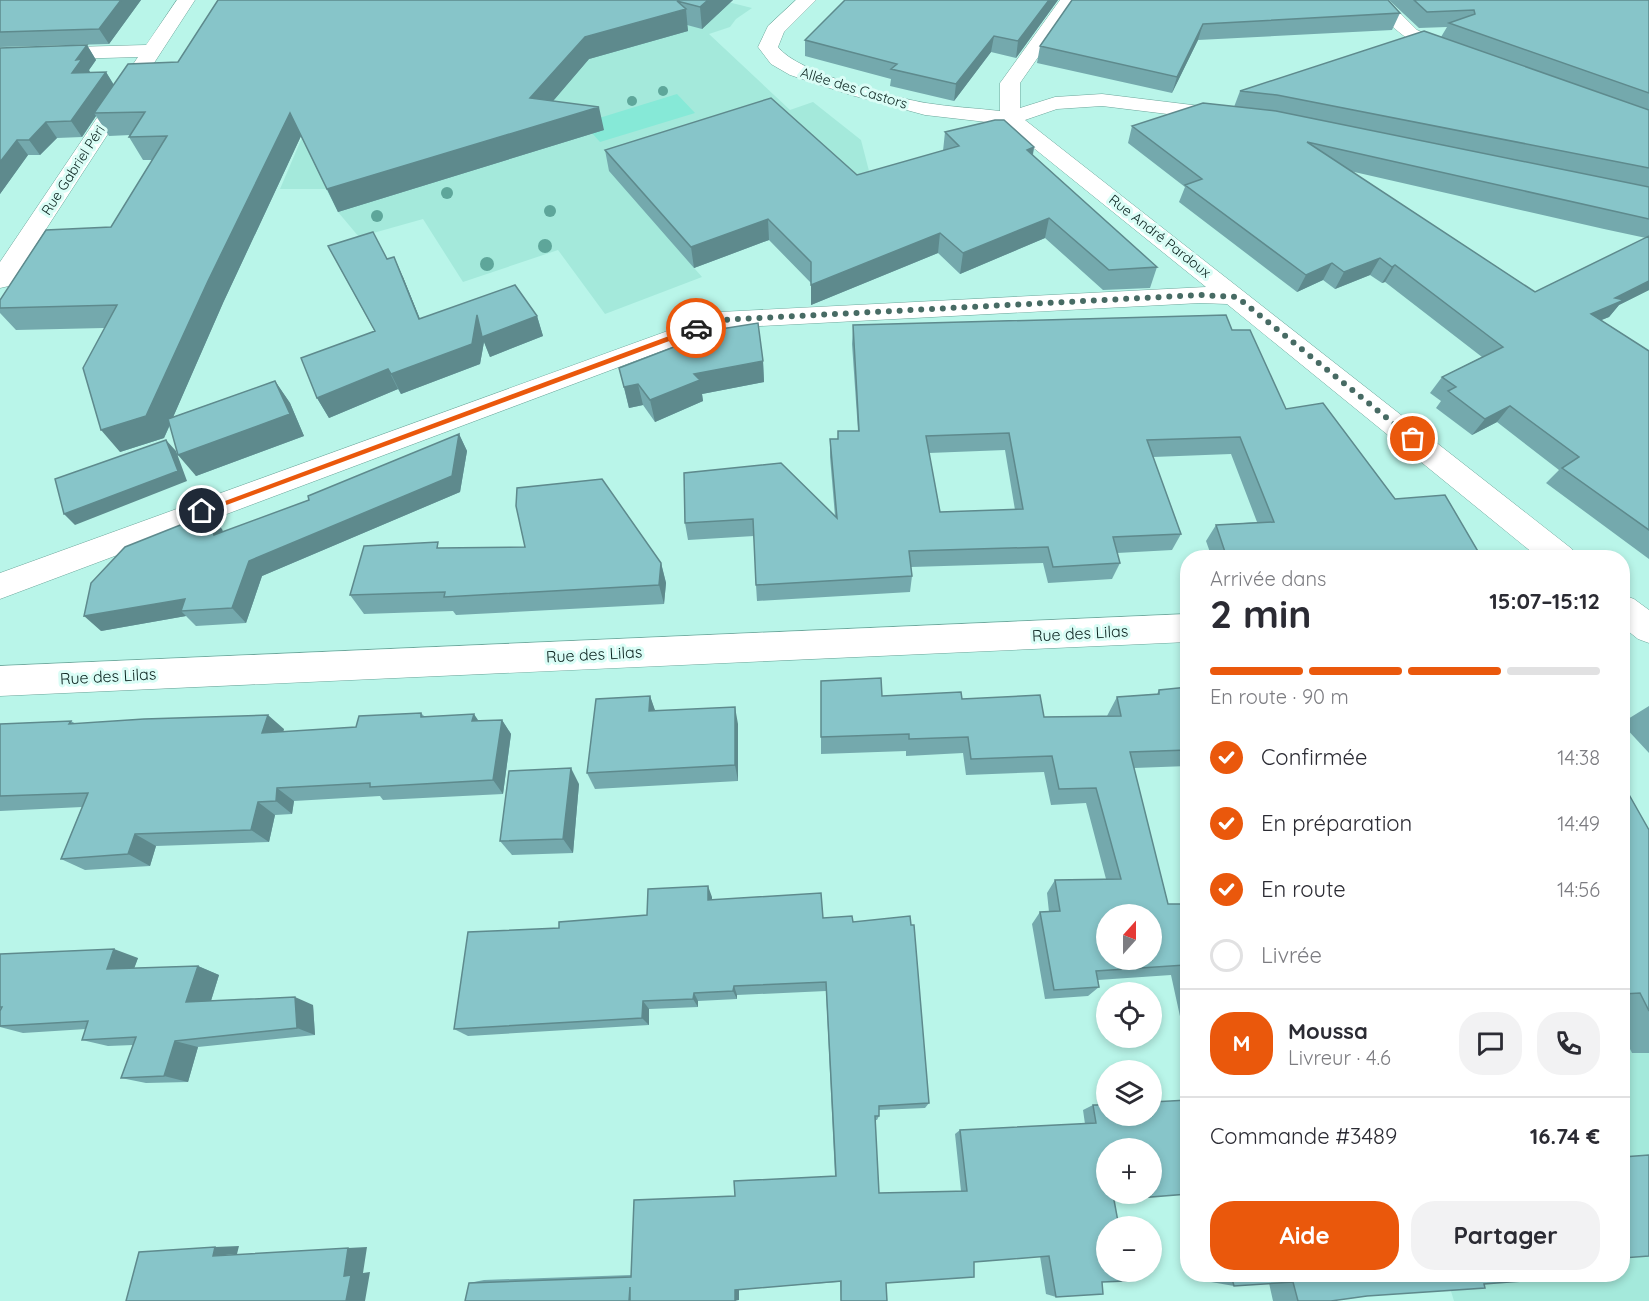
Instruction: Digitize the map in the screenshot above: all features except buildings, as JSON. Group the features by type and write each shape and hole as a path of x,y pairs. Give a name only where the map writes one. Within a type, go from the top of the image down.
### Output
{"street":[{"name":"Rue Gabriel Péri","path":"0,280 186,0"},
{"name":"Allée des Castors","path":"807,0 775,30 768,47 778,60 796,70 858,91 925,109 1010,118"},
{"path":"1069,0 1010,83 1010,118 1055,103 1101,100 1248,117"},
{"path":"1377,0 1410,34 1435,47 1469,59"},
{"path":"0,55 151,51"},
{"name":"Rue André Pardoux","path":"1010,118 1551,550"},
{"path":"0,586 720,320 1200,295 1237,297"},
{"path":"1630,614 1649,629"},
{"name":"Rue des Lilas","path":"0,681 1180,628"}],"shaded area":[{"path":"633,0 720,0 752,8 736,19 730,27 709,34 790,110 813,102 861,140 869,171 669,239 702,277 605,314 558,250 463,282 423,219 359,237 338,212 326,189 280,189 352,20"},
{"path":"677,94 695,113 600,142 583,123"},
{"path":"1630,866 1649,902 1649,1301 1454,1301 1448,1282 1630,1282"}],"way so far":[{"path":"696,328 720,320 1200,295 1237,297 1413,439"}],"route":[{"path":"202,511 696,328"}]}
